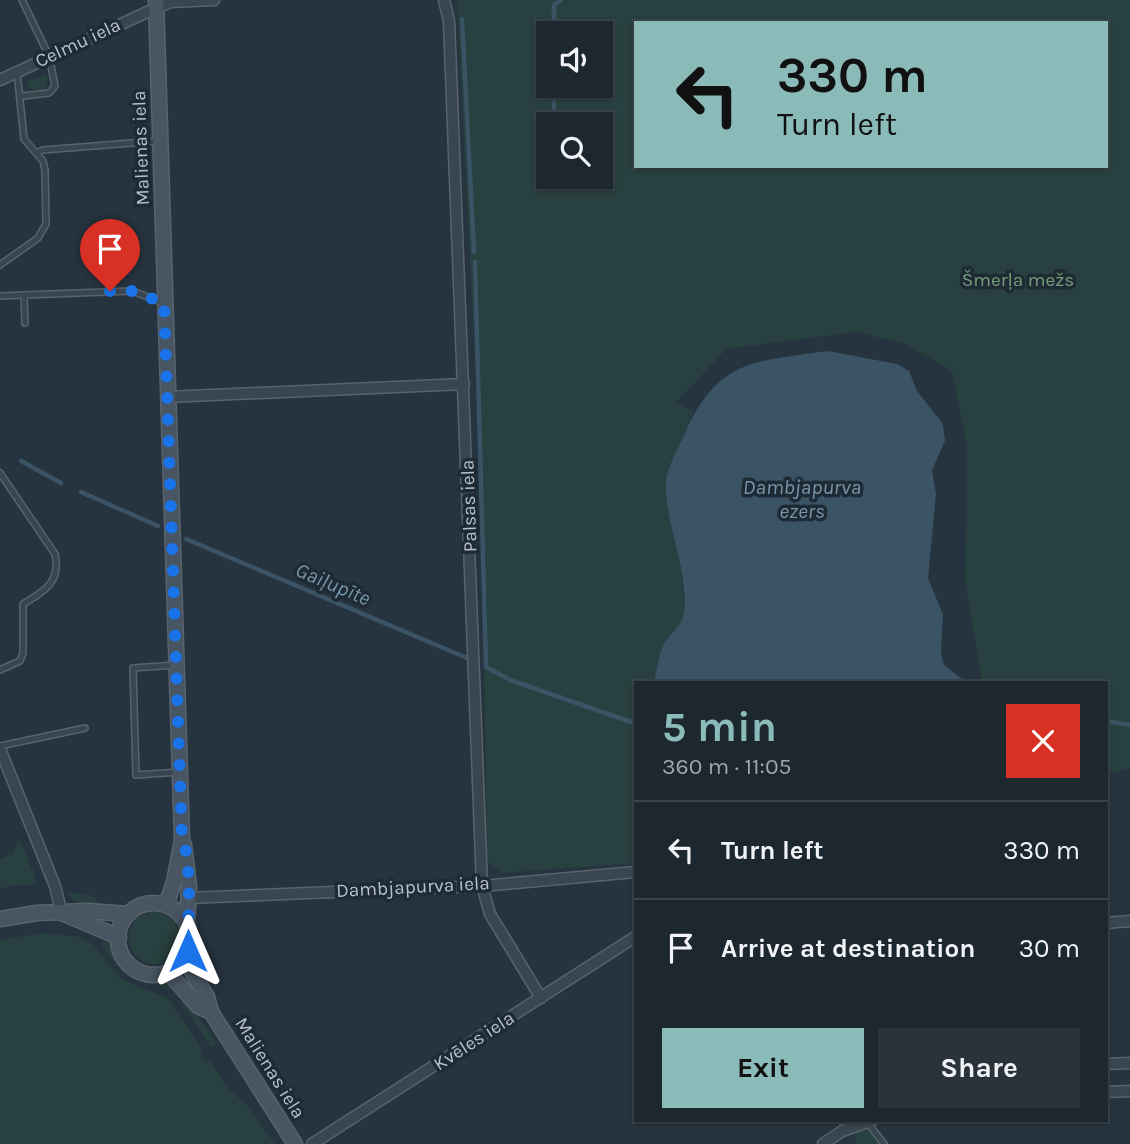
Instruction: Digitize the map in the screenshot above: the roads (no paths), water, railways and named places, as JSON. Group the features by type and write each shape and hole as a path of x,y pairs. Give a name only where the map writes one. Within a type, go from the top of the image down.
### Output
{"street":[{"path":"156,4 214,0"},
{"name":"Palsas iela","path":"444,0 449,21 482,886 490,914 541,998"},
{"name":"Celmu iela","path":"0,80 156,4"},
{"name":"Malienas iela","path":"156,4 182,840 174,883 166,905"},
{"path":"167,397 464,384"},
{"path":"0,748 46,862 62,914"},
{"name":"Malienas iela","path":"182,840 187,854 187,926"},
{"name":"Dambjapurva iela","path":"189,898 482,886 634,872"},
{"path":"144,904 166,905 182,917 190,942 184,958 168,972 153,975 137,970 125,960 118,937 128,914 144,904"},
{"path":"0,919 37,913 88,911 128,914"},
{"path":"62,914 118,937"},
{"path":"1108,923 1130,921"},
{"name":"Kvēles iela","path":"312,1144 634,938"},
{"name":"Malienas iela","path":"184,958 207,997 211,1012 295,1144"},
{"name":"Malienas iela","path":"168,972 198,1006 211,1012"},
{"path":"1108,1064 1130,1063"},
{"path":"1108,1092 1130,1091"},
{"path":"823,1144 851,1123"}],"lane":[{"path":"22,0 49,56 55,86 49,93 22,96"},
{"path":"0,265 44,232 45,170 43,161 24,139 22,96 17,72"},
{"path":"36,153 43,150 160,141"},
{"path":"0,296 132,291 164,303"},
{"path":"24,295 25,323"},
{"path":"0,473 55,554 57,565 55,581 44,592 23,604 20,661 0,670"},
{"path":"176,665 133,668 136,775 181,772"},
{"path":"0,748 85,729"},
{"path":"871,1122 884,1144"}],"water":[{"name":"Dambjapurva ezers","path":"828,351 897,364 909,371 917,391 943,424 945,441 932,470 936,494 928,578 943,615 941,653 944,665 965,681 654,681 663,646 681,622 684,611 683,579 667,501 666,479 672,460 697,410 710,391 725,377 741,368 779,358"}],"waterway":[{"path":"554,21 554,5 561,0"},
{"path":"462,19 474,252"},
{"path":"554,98 554,112"},
{"path":"475,262 486,667"},
{"name":"Gaiļupīte","path":"21,461 61,483"},
{"name":"Gaiļupīte","path":"81,492 158,526"},
{"name":"Gaiļupīte","path":"186,539 467,658"},
{"name":"Gaiļupīte","path":"486,667 510,680 631,722"},
{"path":"1108,721 1130,725"}],"park label":[{"name":"Šmerļa mežs","path":"1018,280"}]}
